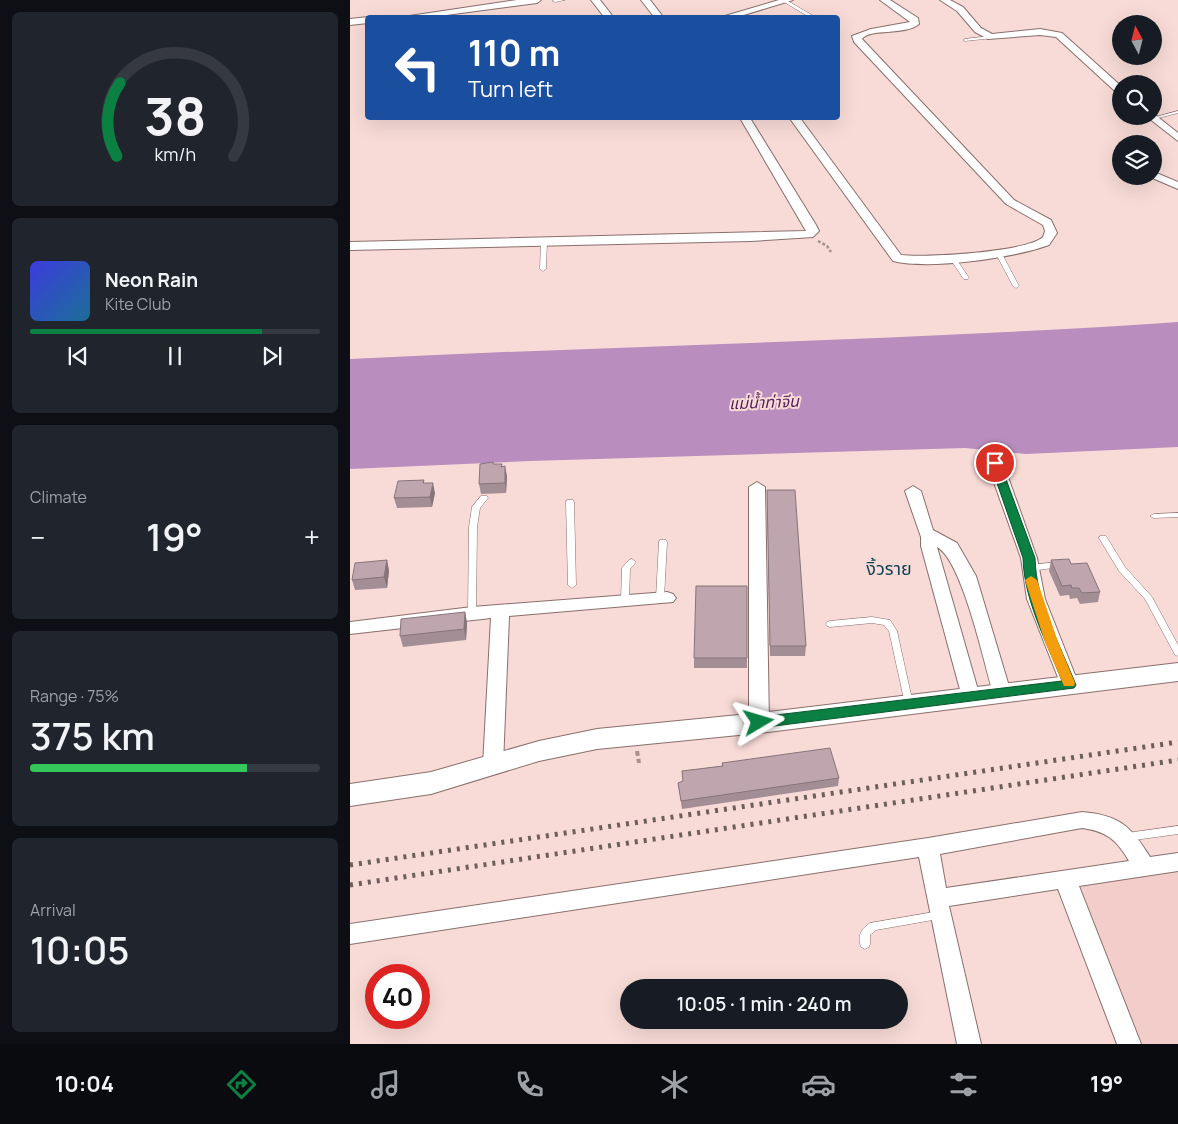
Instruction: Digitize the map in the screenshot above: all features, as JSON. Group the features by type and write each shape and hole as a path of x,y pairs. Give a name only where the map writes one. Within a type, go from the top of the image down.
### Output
{"street":[{"path":"412,15 432,10 538,0"},
{"path":"595,0 608,15"},
{"path":"645,0 658,15"},
{"path":"795,120 897,258 920,260 995,253 1044,242 1052,233 1047,223 1010,202 856,40 856,36 864,32 901,28 914,24 915,20 884,0"},
{"path":"944,0 960,9 978,30 991,37 1040,32 1059,35 1112,83"},
{"path":"733,15 787,1"},
{"path":"350,22 365,20"},
{"path":"350,246 809,234 813,231 810,225 746,120"},
{"path":"1162,124 1176,135"},
{"path":"1162,179 1178,186"},
{"path":"995,463 1029,558 1030,573 1036,599 1070,685"},
{"path":"757,487 759,722"},
{"path":"913,491 928,535 928,546 971,697"},
{"path":"928,535 951,547 967,576 1002,693"},
{"path":"350,628 573,602 664,598"},
{"path":"493,765 500,611"},
{"path":"350,796 431,782 539,752 597,739 759,722 1178,672"},
{"path":"350,934 928,847 1082,820 1101,821 1110,824 1127,837 1144,867"},
{"path":"928,847 938,907 969,1044"},
{"path":"938,907 1065,879 1178,862"},
{"path":"1065,879 1129,1044"}],"lane":[{"path":"554,1 563,0"},
{"path":"787,1 810,15"},
{"path":"965,40 991,37"},
{"path":"1162,115 1178,112"},
{"path":"543,270 544,242"},
{"path":"995,253 1016,286"},
{"path":"958,256 966,278"},
{"path":"472,614 473,527 476,507 484,498"},
{"path":"570,502 572,585"},
{"path":"1154,516 1178,515"},
{"path":"1103,538 1122,570 1146,593 1178,653"},
{"path":"663,542 664,598"},
{"path":"625,601 626,568 632,562"},
{"path":"1030,568 1065,565"},
{"path":"830,624 872,620 887,622 893,631 910,704"},
{"path":"1127,837 1178,830"},
{"path":"865,944 864,936 866,930 938,907"}],"shaded area":[{"path":"1178,868 1178,1044 1138,1044 1074,885"}],"water":[{"name":"แม่น้ำท่าจีน","path":"1178,322 1178,447 1026,454 965,448 530,461 350,469 350,359 971,334"}],"building":[{"path":"493,462 493,464 502,464 501,467 505,466 505,483 479,484 480,464"},
{"path":"424,480 423,483 433,483 430,497 394,498 398,481"},
{"path":"767,490 795,490 806,646 770,646"},
{"path":"1069,559 1071,564 1087,563 1100,592 1082,593 1079,588 1072,588 1071,585 1062,586 1051,560"},
{"path":"387,560 384,577 352,580 355,563"},
{"path":"696,586 747,586 747,658 694,658"},
{"path":"465,612 464,629 400,636 401,619"},
{"path":"830,748 839,778 681,801 678,783 683,781 682,771 723,766 722,763"}],"railway":[{"path":"350,865 1178,742"},
{"path":"350,885 1178,760"}],"slow traffic":[{"path":"1031,580 1036,599 1069,683"}],"district":[{"name":"งิ้วราย","path":"889,568"}],"route":[{"path":"759,722 1070,685 1036,599 1030,573 1029,558 995,463"}]}
